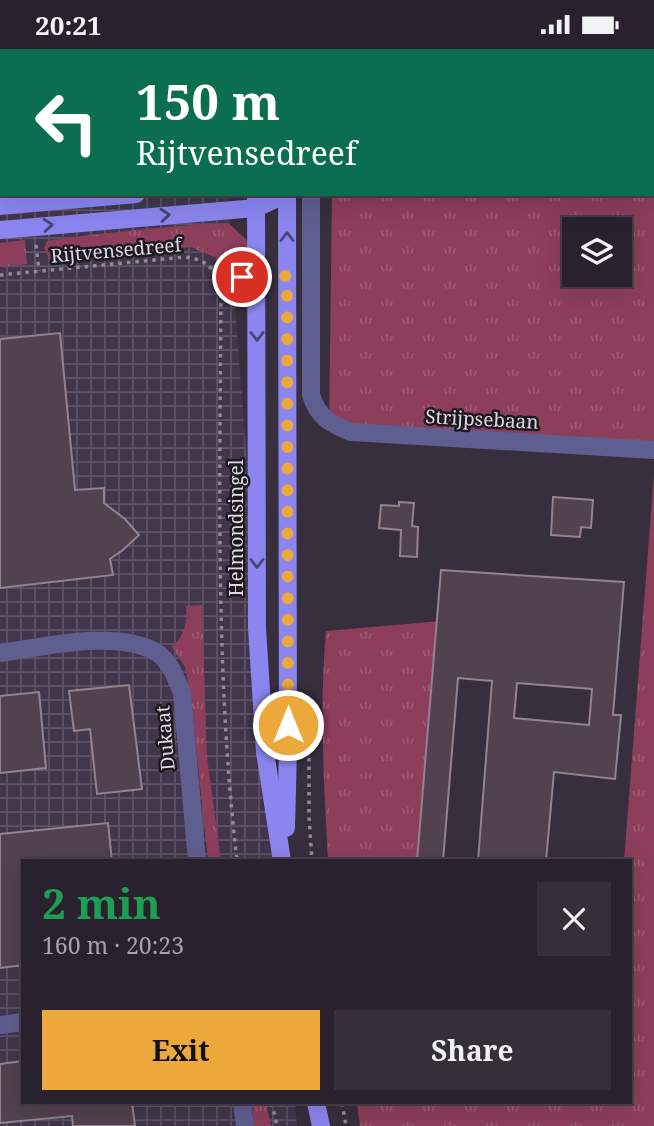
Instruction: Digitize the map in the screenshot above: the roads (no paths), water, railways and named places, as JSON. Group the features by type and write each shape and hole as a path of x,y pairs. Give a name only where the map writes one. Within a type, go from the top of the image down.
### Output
{"main road":[{"path":"0,206 96,196"},
{"path":"0,230 97,221 277,196"},
{"name":"Helmondsingel","path":"284,859 288,750 286,196"},
{"name":"Helmondsingel","path":"256,201 257,628 265,752 284,859"},
{"path":"316,1104 321,1126"}],"street":[{"path":"96,196 97,221"},
{"name":"Strijpsebaan","path":"311,196 311,395 316,409 329,423 351,432 654,450"},
{"name":"Dukaat","path":"0,653 104,640 128,642 157,653 173,670 182,692 197,859"},
{"path":"0,1025 21,1022"},
{"path":"243,1104 245,1126"}]}
